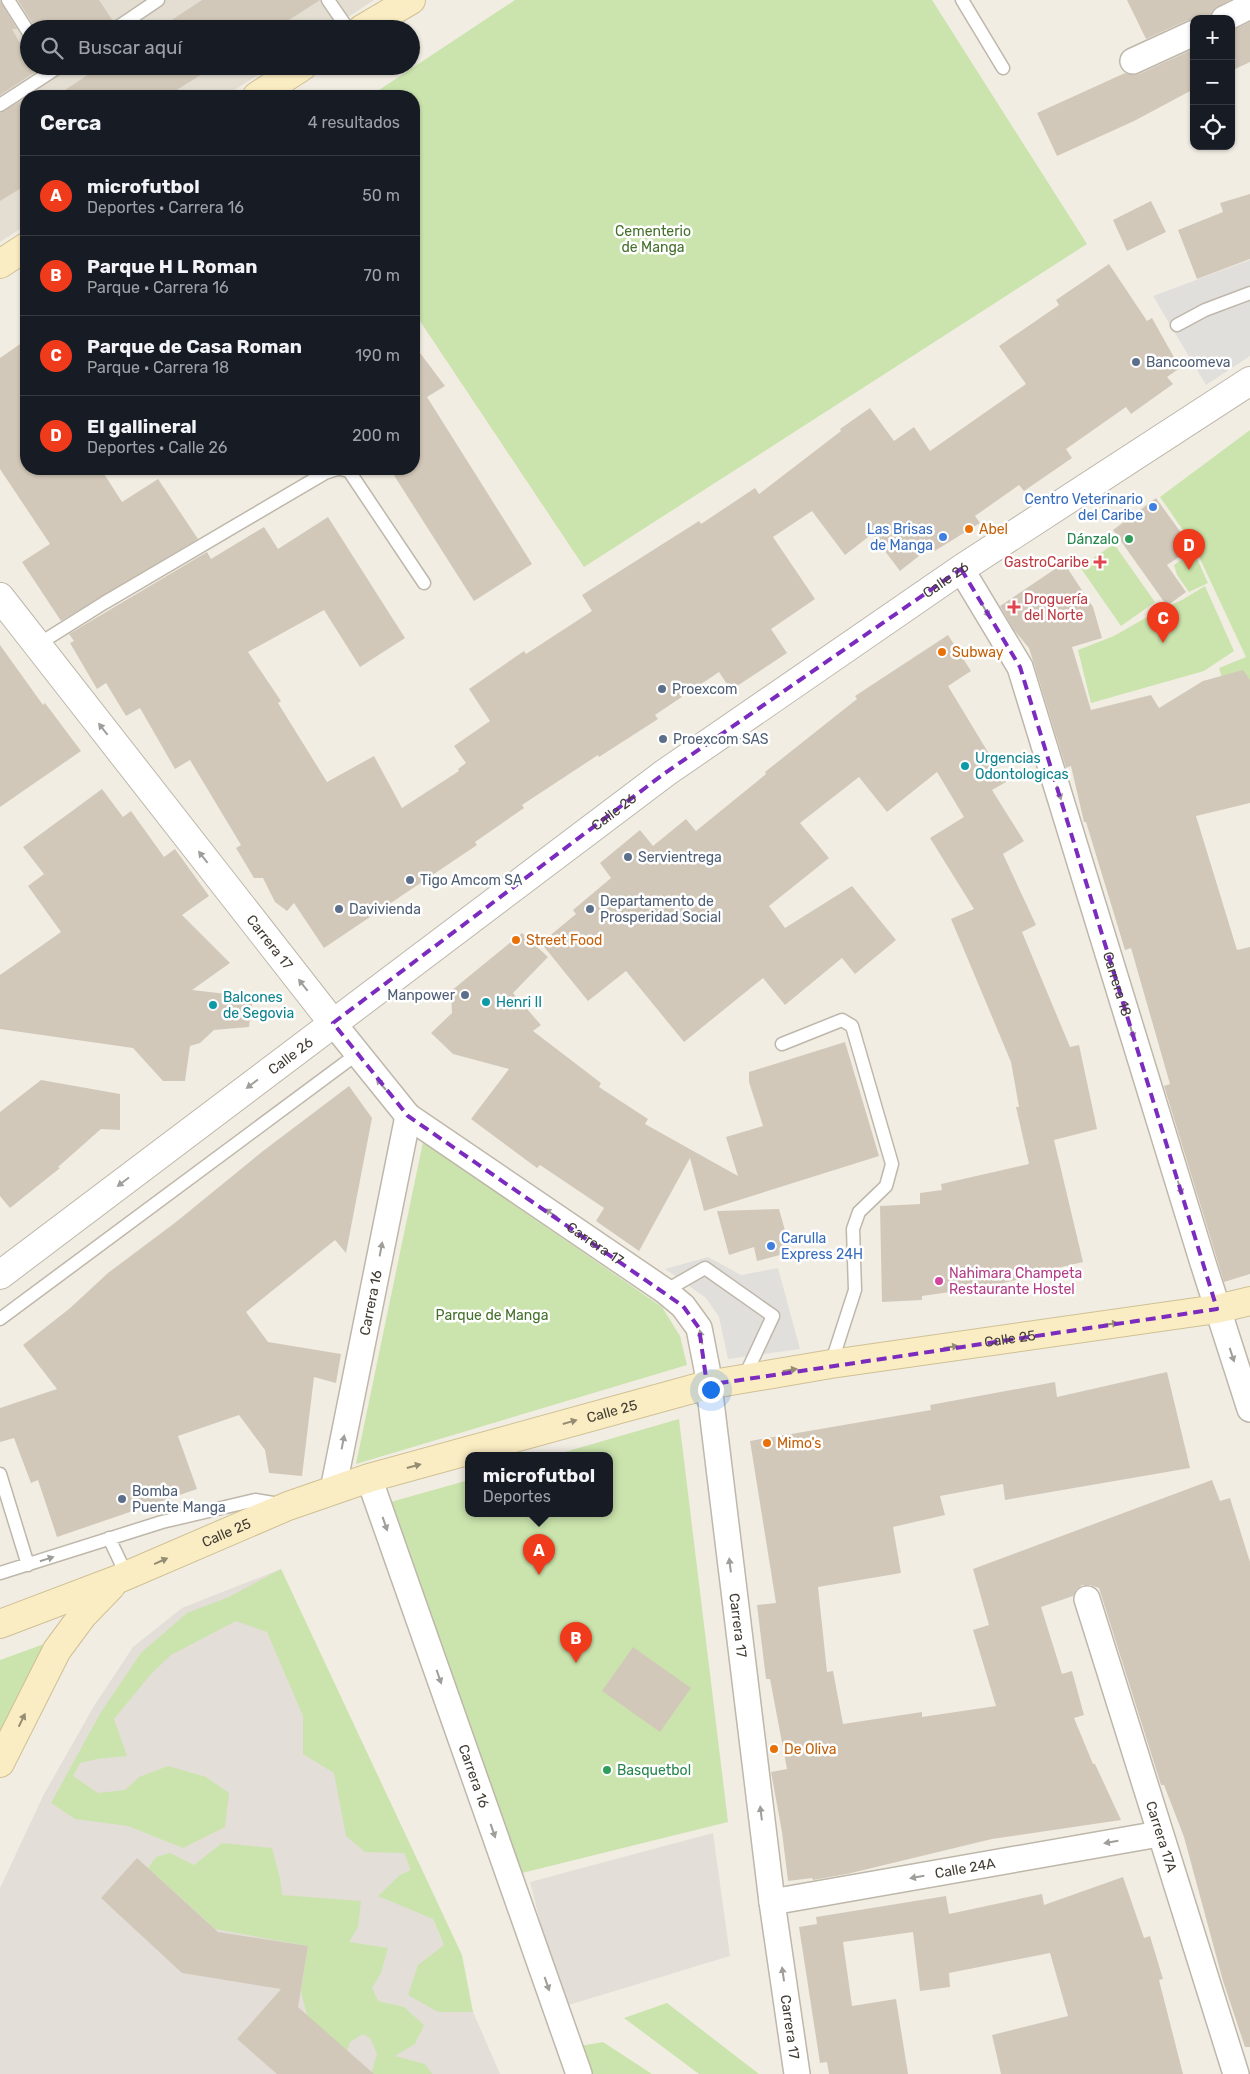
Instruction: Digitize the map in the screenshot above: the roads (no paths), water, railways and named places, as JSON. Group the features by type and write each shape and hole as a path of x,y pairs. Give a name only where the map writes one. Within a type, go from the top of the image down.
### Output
{"main road":[{"path":"377,20 410,0"},
{"path":"266,90 289,75"},
{"path":"0,264 20,251"},
{"name":"Calle 25","path":"0,1624 122,1578 288,1506 333,1490 369,1478 707,1385 831,1364 1217,1309 1250,1300"},
{"path":"0,1763 57,1650 83,1615 122,1578"}],"street":[{"path":"1232,15 1250,6"},
{"path":"1133,61 1190,35"},
{"name":"Calle 26","path":"0,1275 665,773 961,570 1250,381"},
{"name":"Carrera 18","path":"961,570 1020,667 1217,1309 1250,1409"},
{"name":"Carrera 17","path":"0,597 356,1054 408,1116 665,1291 683,1306 699,1328 707,1369 707,1385 772,1902 797,2074"},
{"name":"Carrera 16","path":"333,1490 408,1116"},
{"name":"Carrera 16","path":"369,1478 579,2074"},
{"name":"Carrera 17A","path":"1087,1600 1236,2074"},
{"name":"Calle 24A","path":"772,1902 1159,1834"}],"lane":[{"path":"8,0 21,20"},
{"path":"328,0 342,20"},
{"path":"962,0 1003,68"},
{"path":"127,20 150,2"},
{"path":"22,90 44,75"},
{"path":"0,105 20,91"},
{"path":"1177,326 1205,310 1250,293"},
{"path":"37,645 104,603 322,475"},
{"path":"352,475 424,582"},
{"path":"782,1044 842,1020 852,1026 892,1164 886,1186 859,1212 853,1229 855,1290 831,1364"},
{"path":"0,1319 356,1054"},
{"path":"665,1291 705,1268 773,1316 744,1378"},
{"path":"0,1474 28,1565"},
{"path":"0,1573 162,1522 255,1500 288,1506"},
{"path":"109,1538 122,1578"}],"place":[{"name":"Bancoomeva","path":"1136,362"},
{"name":"Centro Veterinario del Caribe","path":"1153,507"},
{"name":"Abel","path":"969,529"},
{"name":"Las Brisas de Manga","path":"943,537"},
{"name":"Dánzalo","path":"1129,539"},
{"name":"GastroCaribe","path":"1100,562"},
{"name":"El gallineral","path":"1189,570"},
{"name":"Droguería del Norte","path":"1014,607"},
{"name":"Parque de Casa Roman","path":"1163,643"},
{"name":"Subway","path":"942,652"},
{"name":"Proexcom","path":"662,689"},
{"name":"Proexcom SAS","path":"663,739"},
{"name":"Urgencias Odontologicas","path":"965,766"},
{"name":"Servientrega","path":"628,857"},
{"name":"Tigo Amcom SA","path":"410,880"},
{"name":"Davivienda","path":"339,909"},
{"name":"Departamento de Prosperidad Social","path":"590,909"},
{"name":"Street Food","path":"516,940"},
{"name":"Manpower","path":"465,995"},
{"name":"Henri II","path":"486,1002"},
{"name":"Balcones de Segovia","path":"213,1005"},
{"name":"Carulla Express 24H","path":"771,1246"},
{"name":"Nahimara Champeta Restaurante Hostel","path":"939,1281"},
{"name":"Mimo's","path":"767,1443"},
{"name":"Bomba Puente Manga","path":"122,1499"},
{"name":"microfutbol","path":"539,1575"},
{"name":"Parque H L Roman","path":"576,1663"},
{"name":"De Oliva","path":"774,1749"},
{"name":"Basquetbol","path":"607,1770"}],"park label":[{"name":"Cementerio de Manga","path":"653,240"},
{"name":"Parque de Manga","path":"492,1315"}]}
